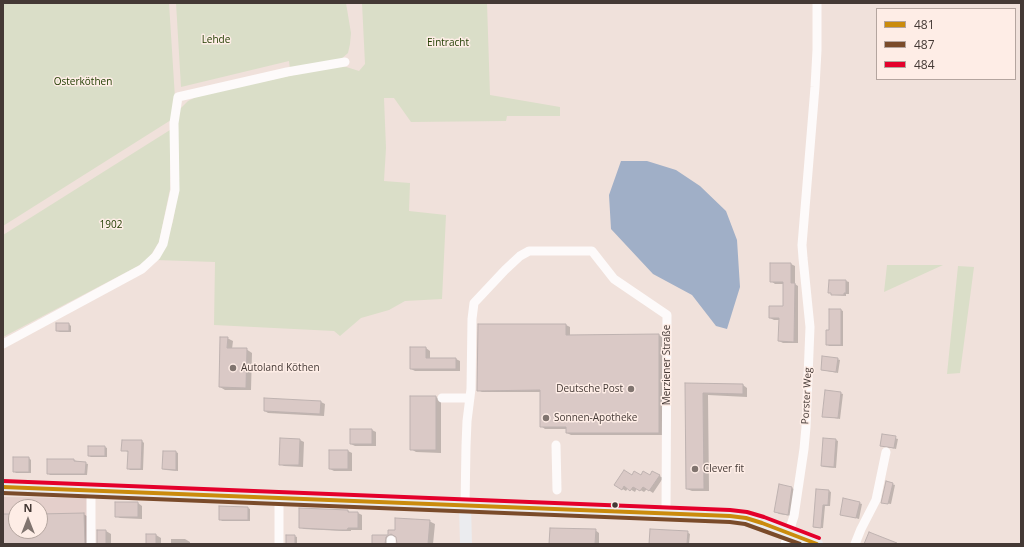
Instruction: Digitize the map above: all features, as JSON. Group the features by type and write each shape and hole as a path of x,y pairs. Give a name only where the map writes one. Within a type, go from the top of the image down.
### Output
{"main road":[{"path":"3,487 746,518 787,538 817,544"},
{"path":"465,506 466,544"}],"street":[{"name":"Porster Weg","path":"787,538 794,516 798,492 804,449 806,419 810,327 802,245 815,87 817,3"},
{"path":"3,344 142,269 156,256 163,244 175,190 174,123 178,97 287,72 345,62"},
{"name":"Merziener Straße","path":"470,398 472,319 474,303 505,270 520,256 529,251 592,251 614,278 667,315 666,514"},
{"path":"442,398 470,398 466,446 465,506"},
{"path":"556,445 557,490"},
{"path":"855,544 876,500 886,452"},
{"path":"91,491 91,544"},
{"path":"279,498 279,544"}],"shaded area":[{"path":"3,497 88,498 88,544 3,544"}],"green space":[{"name":"Osterköthen","path":"3,3 169,3 175,98 171,120 3,226"},
{"name":"Lehde","path":"176,3 346,3 351,33 348,53 340,60 290,69 289,61 181,87"},
{"name":"Eintracht","path":"362,3 487,3 490,95 560,107 560,116 507,116 506,121 411,122 394,98 384,98 386,148 384,181 410,183 409,211 446,215 442,299 405,301 389,310 361,318 340,336 334,331 214,325 215,262 156,260 166,244 173,221 178,191 177,118 180,109 188,101 200,95 340,65 359,71 365,64"},
{"name":"1902","path":"170,130 170,189 159,242 149,258 138,266 3,337 3,235"},
{"path":"887,265 943,265 884,292"},
{"path":"958,266 974,267 960,373 947,374"}],"water":[{"path":"621,161 647,161 676,170 700,186 726,211 737,240 740,287 727,329 716,326 692,295 653,274 611,229 609,195"}],"building":[{"path":"770,263 791,263 791,283 795,283 794,342 778,341 779,318 769,318 769,306 783,306 783,282 770,282"},
{"path":"829,280 846,280 846,293 844,293 844,295 831,295 831,293 828,293"},
{"path":"829,309 841,309 841,345 826,345 826,330 829,330"},
{"path":"56,323 69,323 69,331 56,331"},
{"path":"478,324 566,324 566,335 659,334 659,433 566,433 566,427 540,427 540,390 477,391"},
{"name":"Autoland Köthen","path":"220,337 228,337 227,348 247,348 246,388 219,387"},
{"path":"410,347 426,347 426,358 456,358 456,369 410,369"},
{"path":"822,356 838,358 836,372 821,370"},
{"path":"685,383 743,384 743,394 703,393 704,489 686,489"},
{"path":"825,390 841,392 838,418 822,417"},
{"path":"410,396 436,396 436,450 410,450"},
{"name":"Autoland Köthen","path":"264,398 321,401 320,414 264,411"},
{"path":"350,429 372,429 372,444 350,444"},
{"path":"882,434 896,436 894,448 880,446"},
{"path":"280,438 300,439 299,465 279,465"},
{"path":"823,438 836,439 834,467 821,466"},
{"path":"122,440 142,440 141,469 127,469 128,451 121,451"},
{"path":"88,446 105,446 105,456 88,456"},
{"path":"329,450 348,450 348,469 329,469"},
{"path":"163,451 176,451 176,470 162,469"},
{"path":"13,457 29,457 29,472 13,472"},
{"path":"47,459 74,459 74,461 86,462 85,474 47,474"},
{"path":"624,470 632,475 634,471 641,475 643,471 650,475 652,471 660,475 649,491 643,487 640,491 633,487 630,491 624,486 622,490 614,485"},
{"path":"886,481 893,483 888,504 881,503"},
{"path":"779,484 792,487 788,515 774,512"},
{"path":"816,489 829,490 828,505 823,505 821,528 813,527"},
{"path":"843,498 860,502 856,518 840,515"},
{"path":"115,502 138,502 138,517 115,517"},
{"path":"219,506 248,507 248,520 219,520"},
{"path":"299,508 348,510 348,512 358,512 358,528 339,530 299,528"},
{"path":"84,513 85,544 3,544 3,514 8,514 8,539 48,539 48,514"},
{"path":"395,518 430,520 428,544 397,544 396,537 391,534 386,537 385,544 372,544 372,535 388,535 388,530 395,530"},
{"path":"550,528 596,529 595,544 549,544"},
{"path":"650,529 688,531 687,544 649,544"},
{"path":"97,530 106,530 106,544 97,544"},
{"path":"869,532 897,543 897,544 864,544"},
{"path":"146,534 156,534 156,544 146,544"},
{"path":"286,535 295,535 295,544 286,544"}],"transit line":[{"name":"484","path":"3,481 730,510 747,512 764,517 819,538"},
{"name":"481","path":"3,487 730,516 746,518 762,523 817,544"},
{"name":"487","path":"3,493 730,522 745,524 800,544"}],"place":[{"name":"Autoland Köthen","path":"233,368"},
{"name":"Deutsche Post","path":"631,389"},
{"name":"Sonnen-Apotheke","path":"546,418"},
{"name":"Clever fit","path":"695,469"}]}
